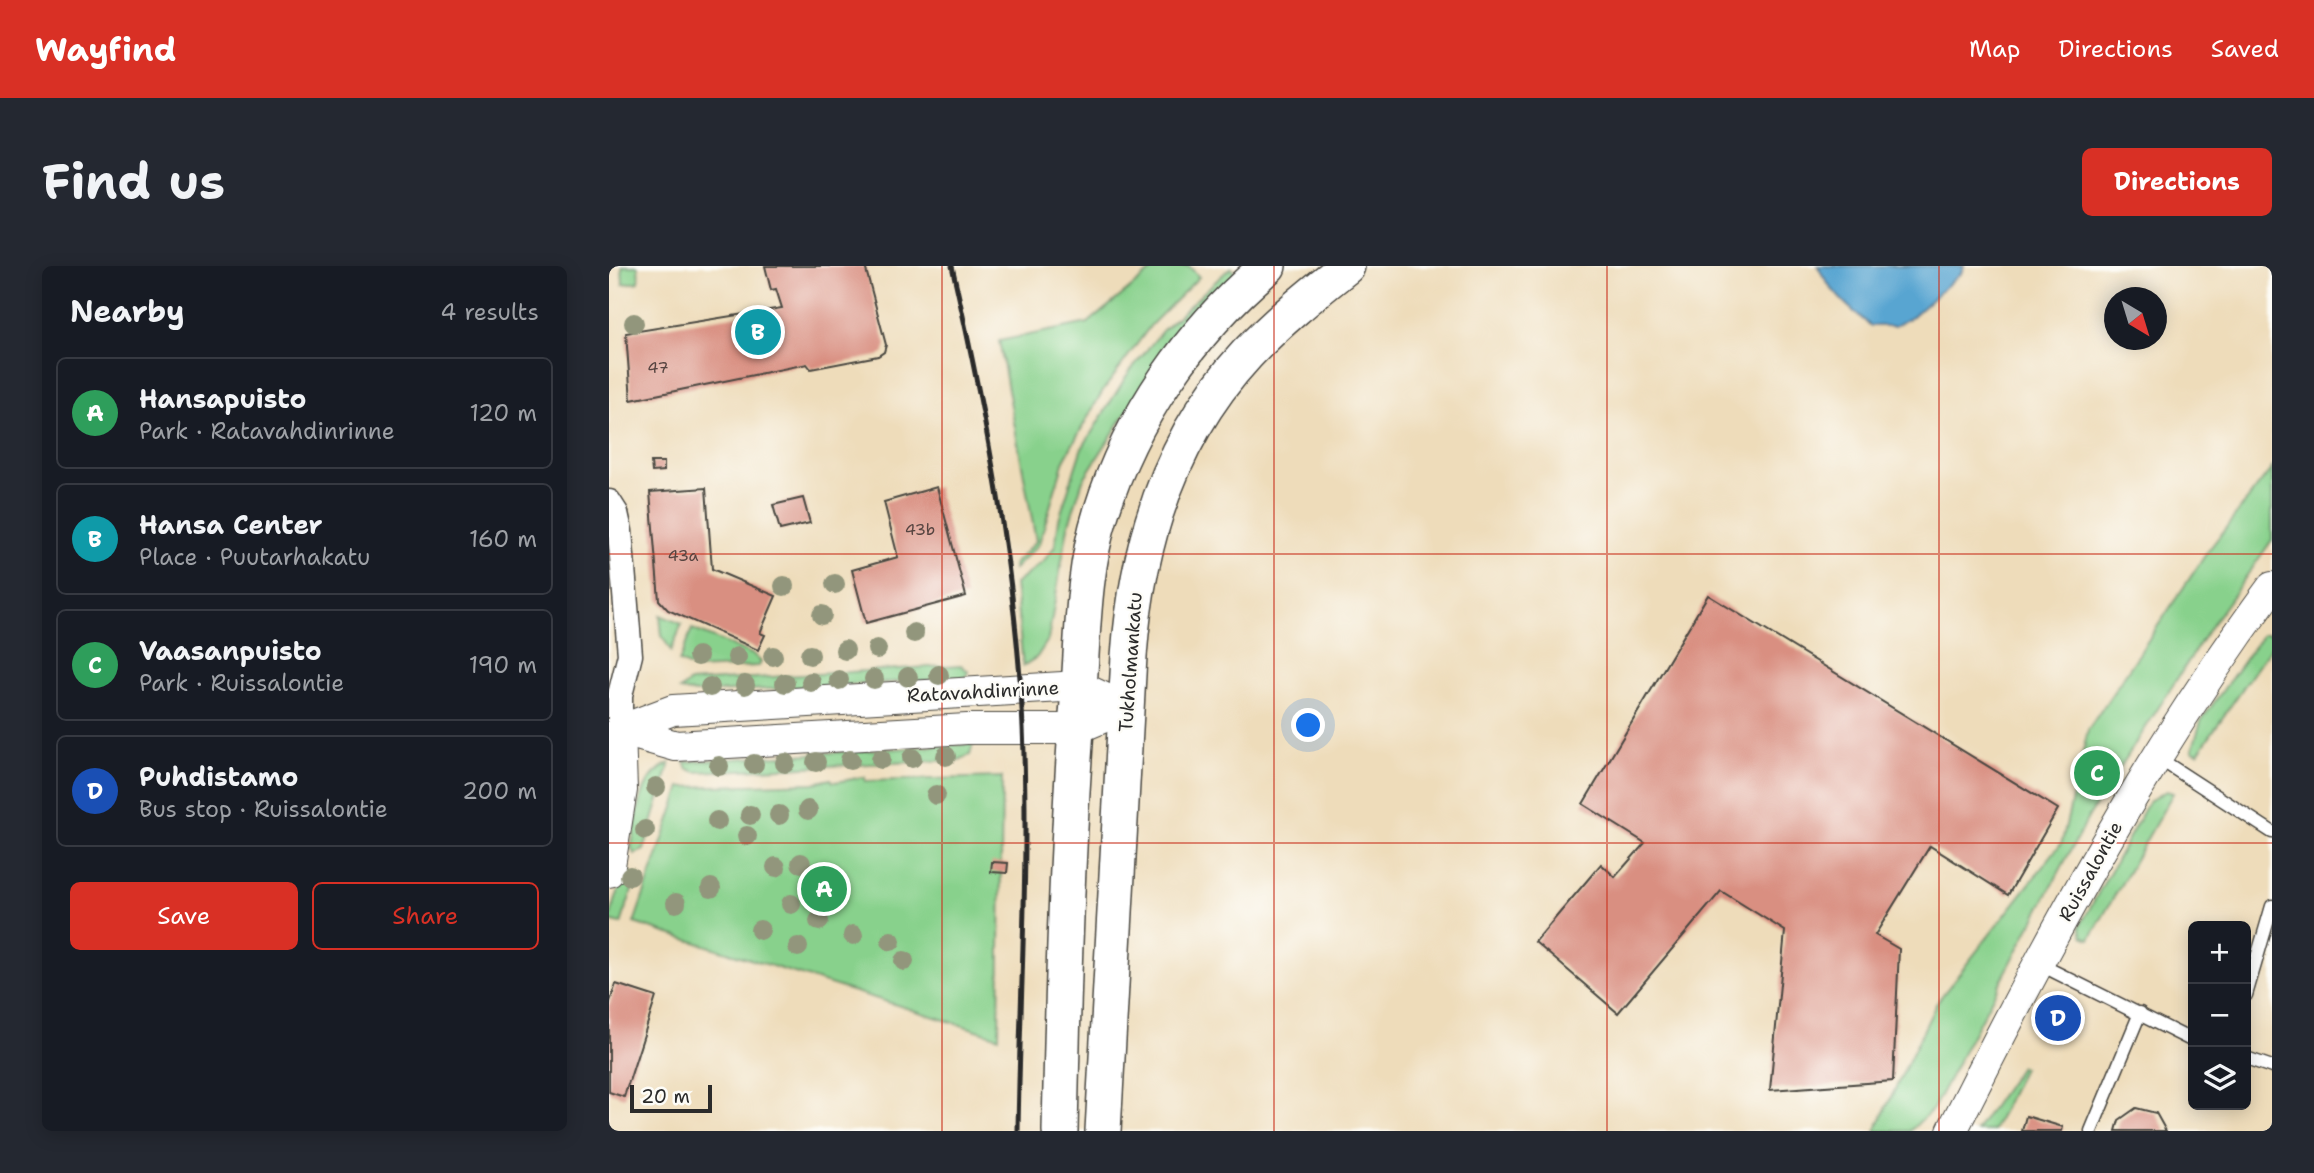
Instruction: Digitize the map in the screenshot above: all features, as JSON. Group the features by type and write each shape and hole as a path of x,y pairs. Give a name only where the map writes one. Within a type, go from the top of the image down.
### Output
{"main road":[{"path":"1060,1131 1081,634 1095,535 1126,450 1161,386 1196,338 1229,301 1268,266"},
{"name":"Tukholmankatu","path":"1103,1131 1126,708 1137,580 1151,522 1190,433 1229,374 1269,332 1347,266"}],"street":[{"path":"609,502 616,513 619,531 618,617 630,655 614,685 620,730 622,790 609,872"},
{"name":"Ruissalontie","path":"1952,1131 2120,816 2267,604"},
{"name":"Ratavahdinrinne","path":"620,730 673,710 1079,686 1126,708"},
{"name":"Ratavahdinrinne","path":"620,730 676,746 967,729 1076,729 1126,708"}],"lane":[{"path":"2158,758 2272,832"},
{"path":"2249,984 2272,906"},
{"path":"2039,964 2188,1038"},
{"path":"2091,1131 2140,1013"},
{"path":"2251,1061 2272,1067"}],"green space":[{"path":"622,266 638,266 639,282 623,284"},
{"path":"1157,266 1189,266 1199,277 1151,325 1102,392 1064,460 1039,544 1014,569 1013,565 1036,541 999,341 1088,323"},
{"path":"1231,267 1236,275 1149,377 1083,480 1068,527 1048,640 1037,657 1023,666 1015,584 1043,562 1055,546 1059,519 1081,450 1127,375 1162,331"},
{"path":"2272,468 2272,540 2211,626 2089,816 1933,1109 1910,1131 1875,1131 1937,1002 2062,842 2088,730 2208,551"},
{"path":"660,615 682,624 671,651 662,636"},
{"path":"692,629 754,655 761,662 759,666 695,669 679,662"},
{"path":"2263,634 2272,634 2272,646 2198,753 2192,751 2201,721"},
{"path":"961,665 968,671 966,678 696,693 680,690 690,682"},
{"path":"973,744 970,755 959,760 696,772 688,769 684,762"},
{"path":"670,763 644,850 635,854 631,848 645,788 659,770"},
{"path":"865,777 865,781 1002,777 999,1037 634,923 681,787 814,783 831,779 837,782"},
{"path":"2166,791 2173,793 2090,939 2083,936 2080,926 2149,801"},
{"path":"625,870 636,878 621,924 609,921"},
{"path":"2020,1067 2023,1068 1993,1131 1976,1131"}],"water":[{"path":"1818,266 1964,266 1961,273 1913,316 1895,326 1871,326 1834,291"}],"building":[{"path":"765,266 865,266 886,345 884,352 878,356 811,369 807,364 631,400 626,333 782,308 776,289 771,290"},
{"path":"651,462 664,462 664,471 652,472"},
{"path":"937,487 966,596 866,623 852,570 898,557 884,502"},
{"path":"706,488 712,569 776,596 760,633 765,635 758,650 668,610 659,600 650,492"},
{"path":"803,498 810,523 780,530 773,505"},
{"path":"1708,595 2058,809 2008,895 1930,846 1875,935 1899,949 1893,1081 1770,1090 1785,931 1721,891 1618,1013 1535,942 1601,864 1615,877 1645,843 1583,804"},
{"path":"992,862 1008,863 1007,873 991,872"},
{"path":"616,984 656,997 624,1097 609,1092 609,1005"},
{"path":"2136,1108 2156,1113 2166,1131 2116,1131 2119,1120"},
{"path":"2026,1116 2063,1127 2062,1131 2022,1131"}],"railway":[{"path":"952,266 998,495 1019,669 1025,828 1018,1131"}],"place":[{"name":"Hansa Center","path":"758,332"},
{"name":"Vaasanpuisto","path":"2097,773"},
{"name":"Hansapuisto","path":"824,889"},
{"name":"Puhdistamo","path":"2058,1018"}]}
